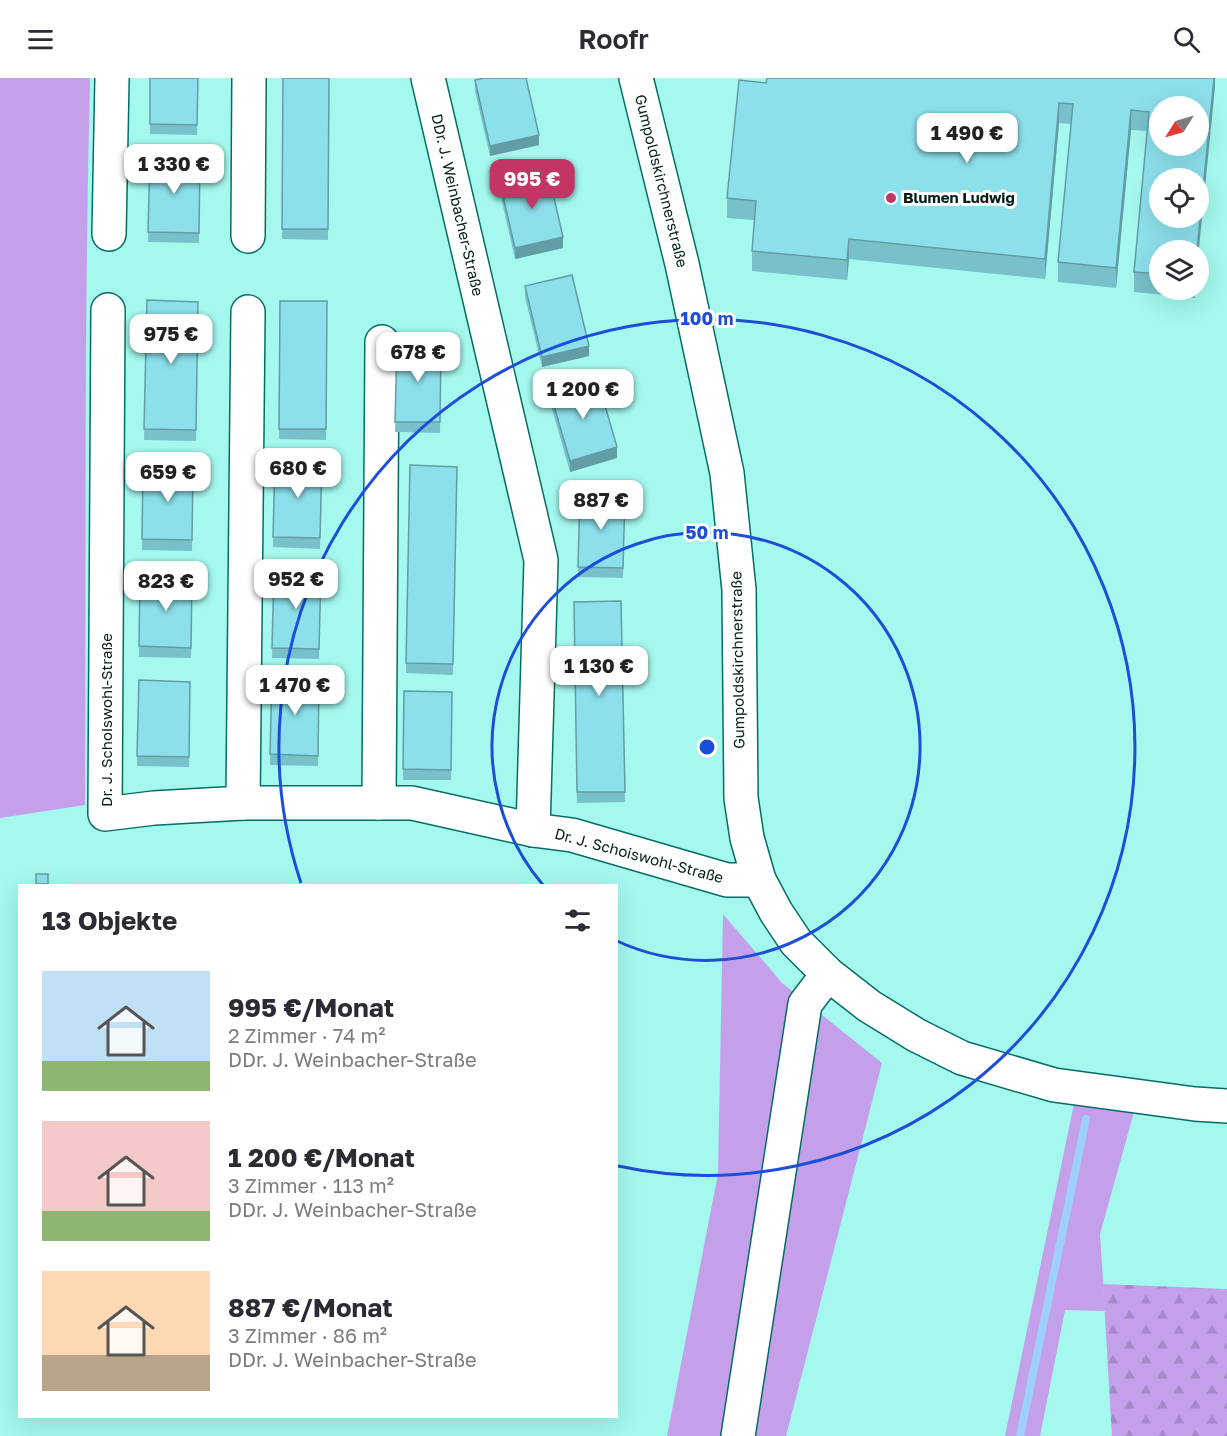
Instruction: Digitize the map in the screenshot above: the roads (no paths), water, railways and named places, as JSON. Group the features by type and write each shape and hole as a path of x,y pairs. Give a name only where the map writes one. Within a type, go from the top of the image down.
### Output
{"street":[{"path":"109,234 112,78"},
{"path":"248,236 249,78"},
{"name":"DDr. J. Weinbacher-Straße","path":"428,78 541,560 533,830"},
{"name":"Gumpoldskirchnerstraße","path":"636,78 682,264 727,473 739,590 741,798 747,838 759,880 776,912 796,942 828,974 869,1006 916,1035 962,1059 1054,1085 1195,1104 1227,1106"},
{"name":"Dr. J. Schoiswohl-Straße","path":"108,310 105,814 154,808 243,803 412,803 533,830 572,835 727,880 759,880"},
{"path":"243,803 248,312"},
{"path":"379,803 382,342"},
{"path":"738,1436 805,1004 828,974"}],"waterway":[{"path":"1020,1436 1086,1119"}],"place":[{"name":"Blumen Ludwig","path":"891,198"}]}
